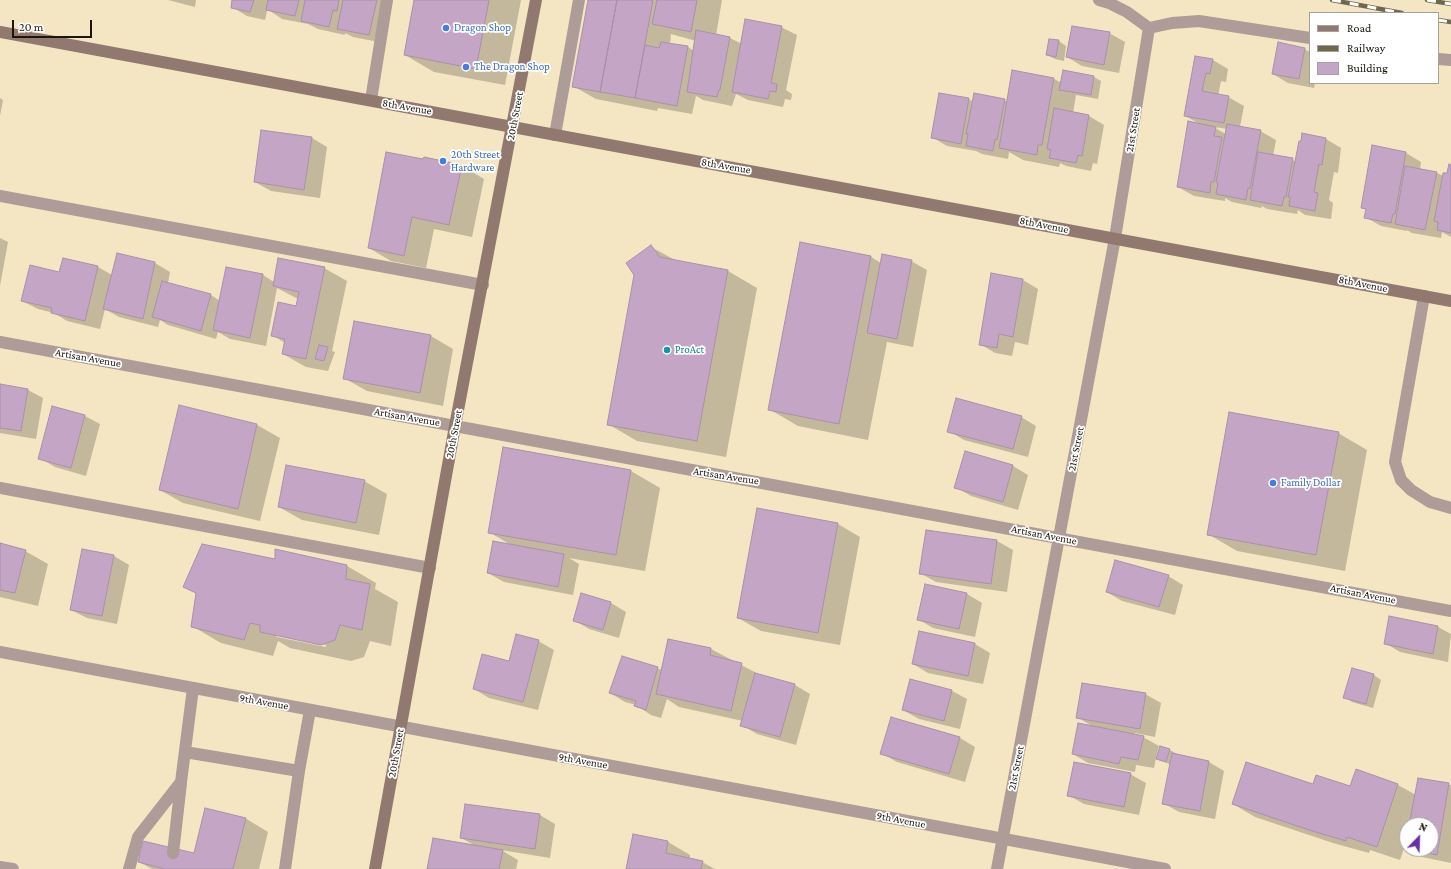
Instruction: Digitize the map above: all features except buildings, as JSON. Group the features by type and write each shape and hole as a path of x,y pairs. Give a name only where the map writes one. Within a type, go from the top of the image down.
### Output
{"main road":[{"name":"20th Street","path":"374,869 455,426 536,0"},
{"name":"8th Avenue","path":"0,32 1451,301"}],"street":[{"path":"371,100 387,0"},
{"path":"555,135 579,0"},
{"path":"1099,0 1127,12 1149,28 1172,23 1199,21 1309,38"},
{"name":"21st Street","path":"997,869 1115,238 1149,28"},
{"path":"1439,59 1451,60"},
{"path":"0,196 483,285"},
{"path":"1424,296 1395,462 1401,480 1411,490 1430,502 1451,508"},
{"name":"Artisan Avenue","path":"0,342 1451,611"},
{"path":"0,488 430,568"},
{"name":"9th Avenue","path":"0,652 1165,869"},
{"path":"173,853 193,688"},
{"path":"284,869 310,710"},
{"path":"185,752 299,771"},
{"path":"129,869 138,837 181,782"},
{"path":"0,867 13,869"}],"railway":[{"path":"1332,0 1397,12"},
{"path":"1427,0 1451,4"},
{"path":"1439,20 1451,22"}],"place":[{"name":"Dragon Shop","path":"446,28"},
{"name":"The Dragon Shop","path":"466,67"},
{"name":"20th Street Hardware","path":"443,161"},
{"name":"ProAct","path":"667,350"},
{"name":"Family Dollar","path":"1273,483"}]}
